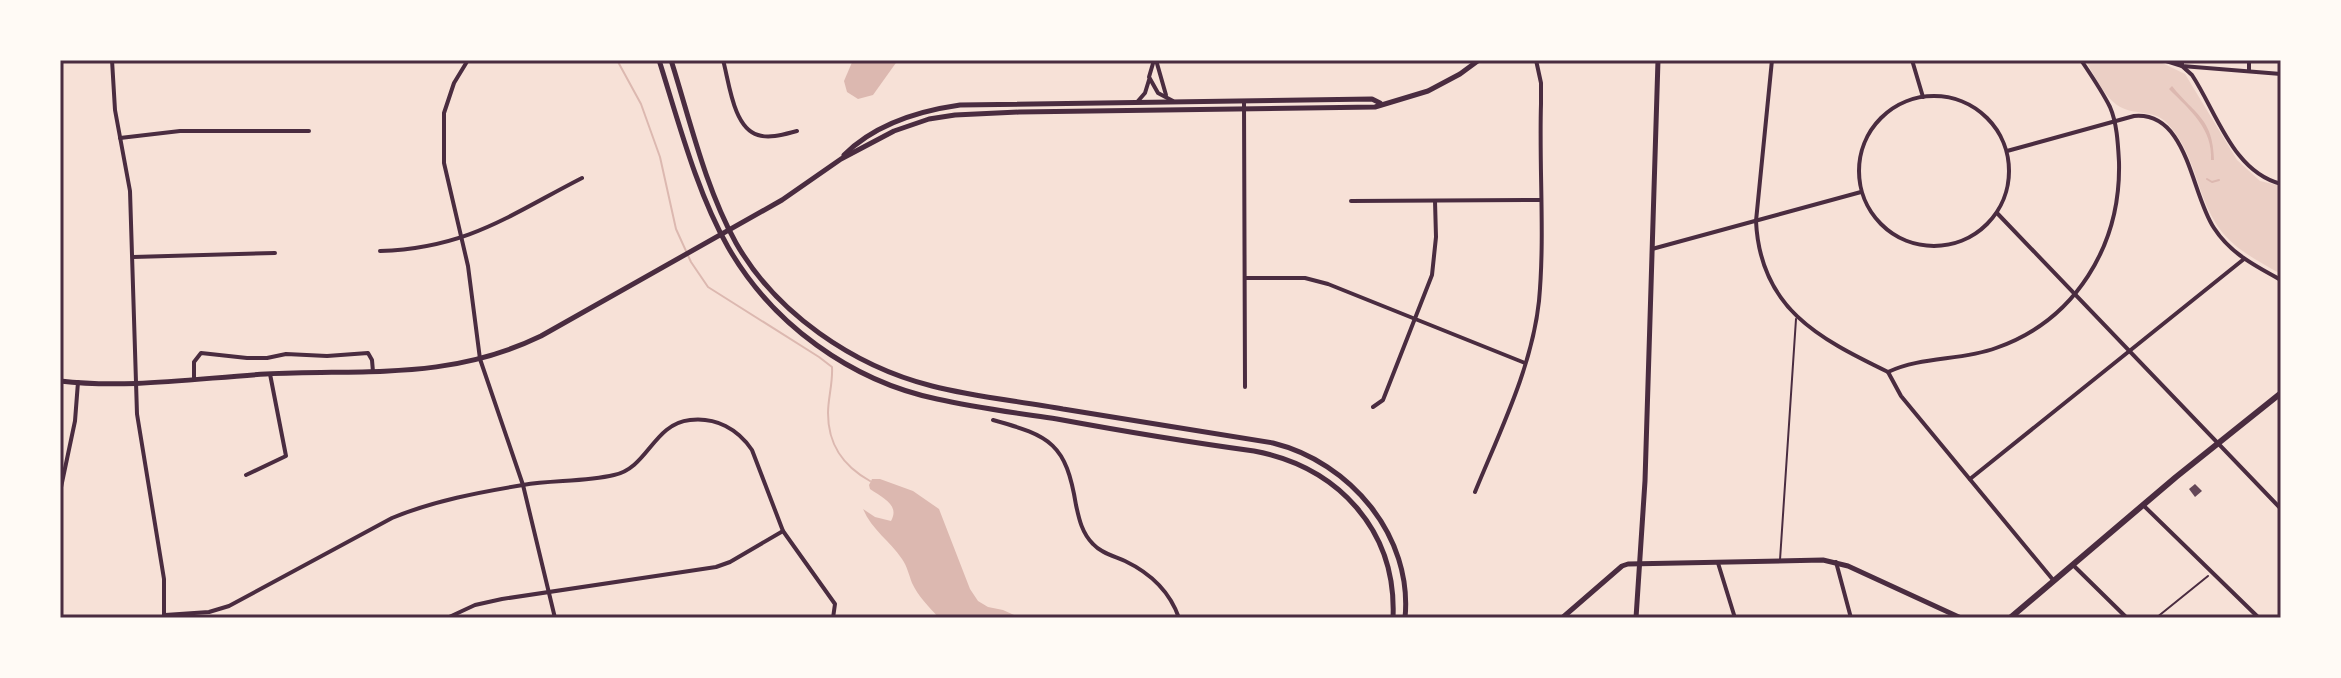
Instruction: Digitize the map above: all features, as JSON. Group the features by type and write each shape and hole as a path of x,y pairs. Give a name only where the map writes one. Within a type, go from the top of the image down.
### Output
{"main road":[{"path":"2010,618 2218,442 2281,393"}],"street":[{"path":"112,60 115,110 130,191 139,433 164,579 164,617 209,612 229,606 407,512 523,485 615,475 636,464 653,441 667,429 689,420 709,420 739,434 752,450 783,531 835,604 833,618"},
{"path":"468,60 454,83 444,113 444,163 462,239 480,359 523,485 555,618"},
{"path":"659,60 721,235 753,284 795,328 835,357 894,387 937,399 1275,455 1313,470 1348,497 1379,542 1392,586 1393,618"},
{"path":"671,60 712,188 730,230 755,271 797,315 852,354 899,376 948,390 1273,443 1311,456 1349,483 1378,515 1403,576 1405,618"},
{"path":"723,60 738,115 746,128 762,136 797,131"},
{"path":"1138,101 1145,93 1155,60"},
{"path":"1155,60 1166,95"},
{"path":"60,381 135,382 442,368 480,359 541,336 782,200 841,159 894,131 938,117 1019,112 1375,107 1428,91 1479,60"},
{"path":"1475,492 1522,377 1539,301 1541,83 1536,60"},
{"path":"1636,618 1645,481 1658,60"},
{"path":"1772,60 1756,221 1757,238 1767,273 1797,317 1831,343 1888,372 1901,396 2054,581"},
{"path":"1912,60 1923,97"},
{"path":"1888,372 1917,362 1995,348 2042,323 2074,294 2100,255 2113,221 2119,177 2114,122 2110,108 2081,60"},
{"path":"2163,60 2281,74"},
{"path":"2249,60 2249,71"},
{"path":"2182,63 2208,100 2241,158 2262,177 2281,184"},
{"path":"1149,77 1158,93 1174,102 1175,110"},
{"path":"1923,97 1947,97 1980,111 1997,129 2007,151 2009,183 1997,213 1971,238 1948,246 1909,243 1884,228 1866,206 1861,192 1858,166 1870,130 1898,105 1923,97"},
{"path":"841,159 857,142 894,121 939,108 971,104 1372,99 1381,103"},
{"path":"1244,101 1245,387"},
{"path":"938,117 939,108"},
{"path":"2007,151 2142,115 2160,121 2175,136 2214,228 2226,244 2244,259 2281,280"},
{"path":"120,138 180,131 309,131"},
{"path":"380,251 419,249 462,239 582,178"},
{"path":"1652,249 1861,192"},
{"path":"1351,201 1540,200"},
{"path":"1373,407 1383,400 1417,320 1435,260 1435,201"},
{"path":"1997,213 2281,509"},
{"path":"133,257 275,253"},
{"path":"1970,479 2244,259"},
{"path":"1245,278 1305,278 1350,292 1525,363"},
{"path":"194,378 194,362 201,353 267,358 286,354 327,356 368,353 373,372"},
{"path":"246,475 286,456 270,374"},
{"path":"60,492 75,421 78,382"},
{"path":"993,420 1036,434 1060,453 1072,477 1078,516 1086,535 1101,551 1133,565 1155,580 1179,618"},
{"path":"2143,505 2259,618"},
{"path":"447,618 475,605 702,571 730,562 783,531"},
{"path":"1562,618 1622,566 1823,560 1836,562 1961,618"},
{"path":"1718,562 1735,618"},
{"path":"1836,562 1851,618"},
{"path":"2073,565 2127,618"}],"lane":[{"path":"1779,561 1797,317"}],"path":[{"path":"2156,618 2212,572"}],"shaded area":[{"path":"853,60 898,60 873,95 858,99 847,92 844,81"},
{"path":"2085,60 2156,60 2185,74 2237,160 2260,181 2281,186 2281,274 2244,252 2221,231 2208,209 2184,146 2167,123 2156,116 2117,105 2103,90"},
{"path":"2172,86 2206,126 2214,160 2211,160 2211,149 2204,129 2169,89"},
{"path":"872,479 913,491 939,509 970,589 978,601 1021,618 939,618 917,592 902,559 863,509 875,517 891,521 892,506 870,489"}],"building":[{"path":"2195,484 2202,491 2195,497 2189,489"}],"waterway":[{"path":"617,60 641,104 660,157 676,229 691,262 708,287 832,367 828,413 834,445 852,469 870,481"},
{"path":"2207,179 2212,182 2219,180"}]}
